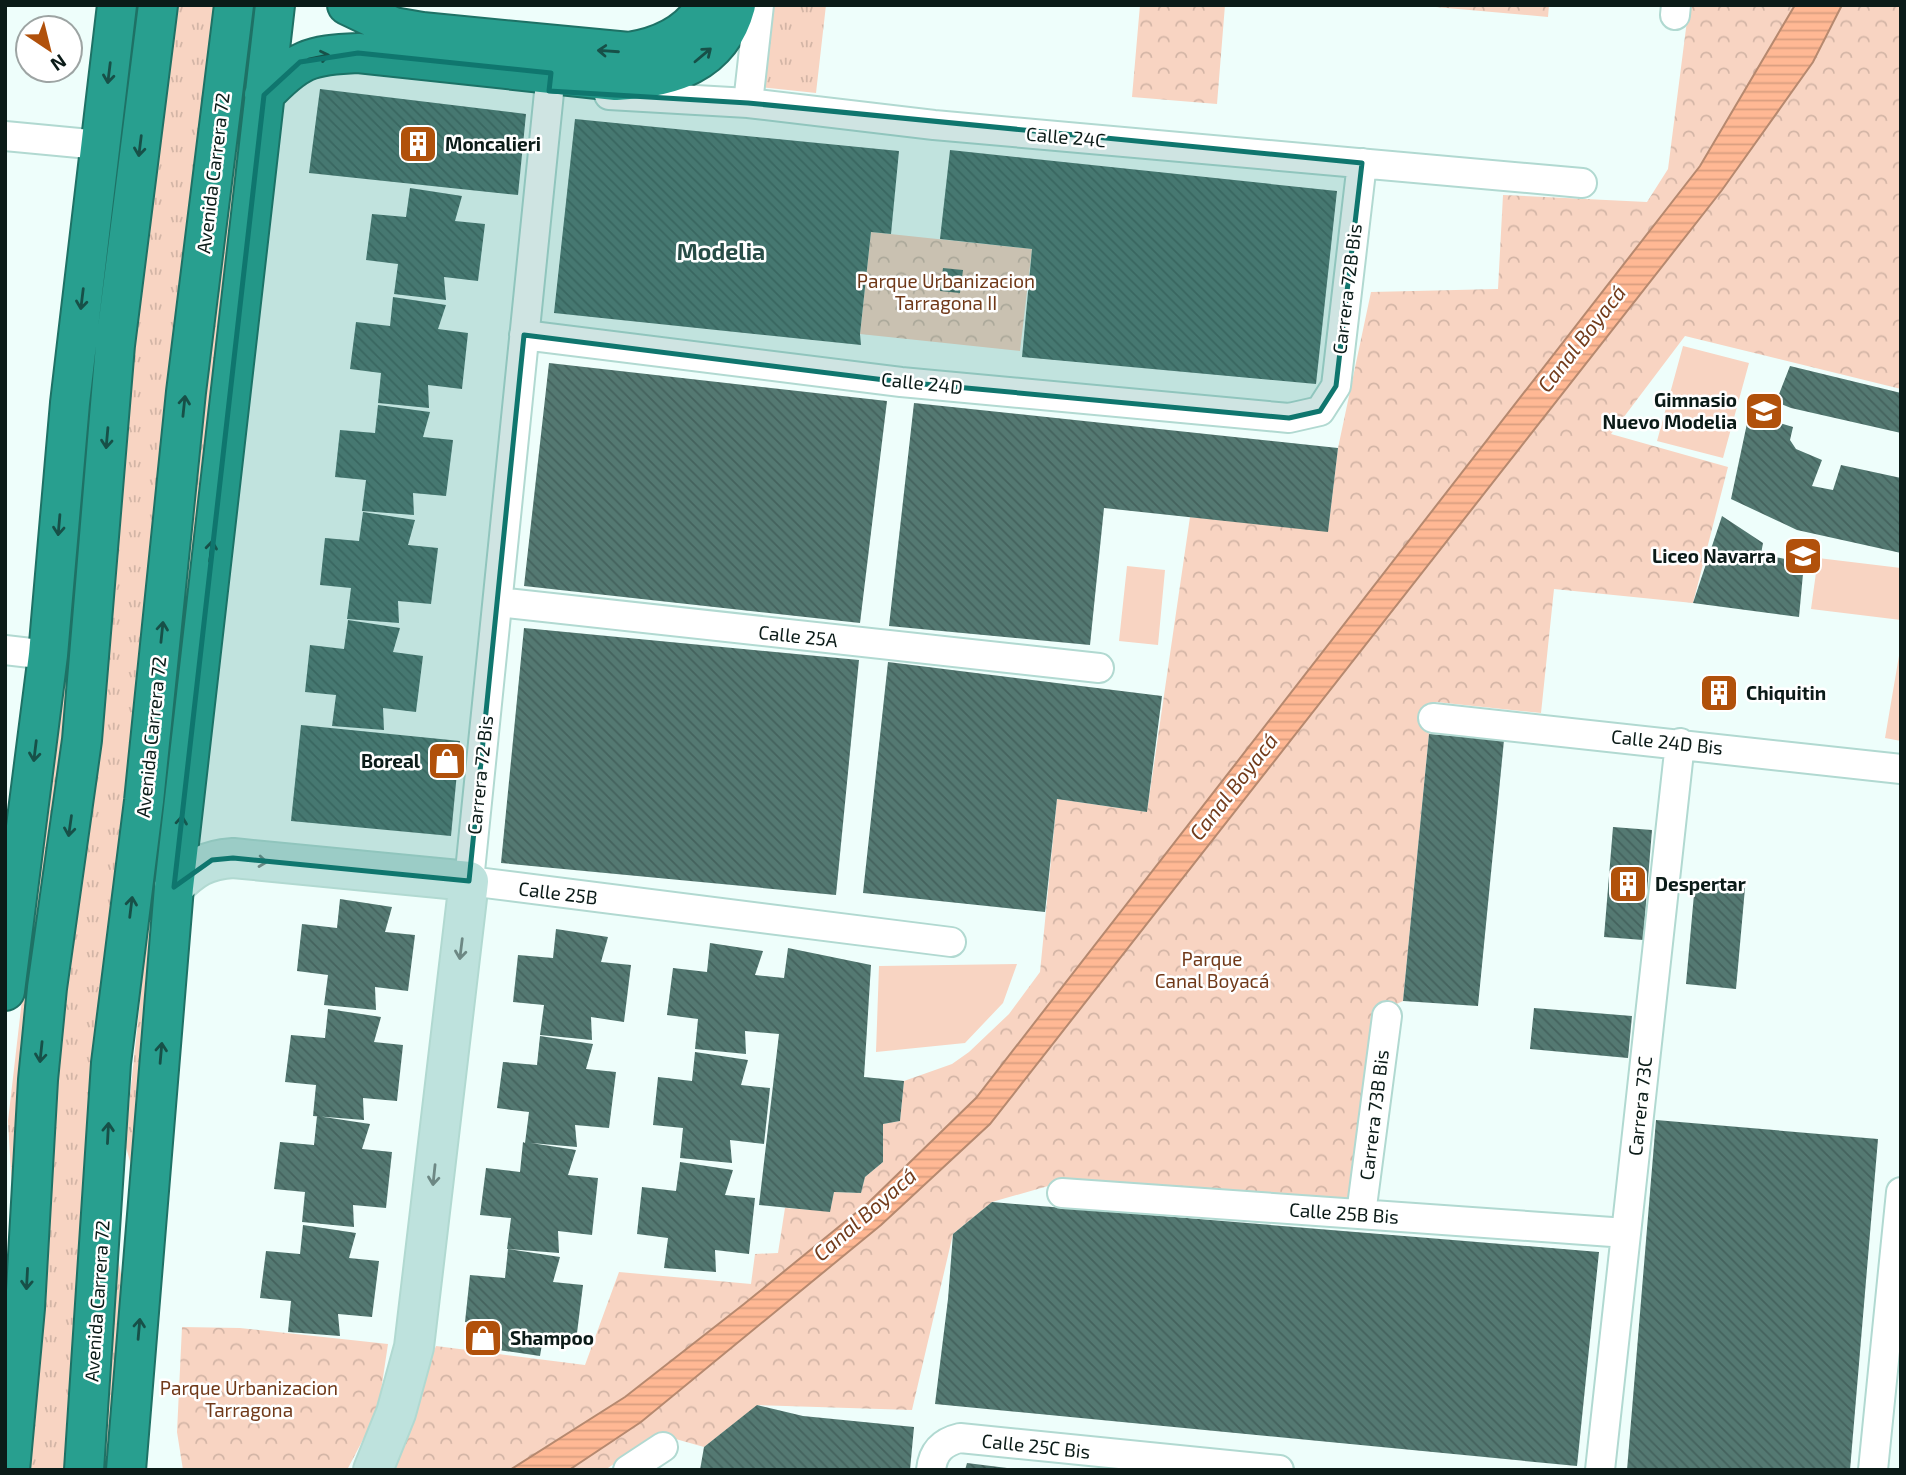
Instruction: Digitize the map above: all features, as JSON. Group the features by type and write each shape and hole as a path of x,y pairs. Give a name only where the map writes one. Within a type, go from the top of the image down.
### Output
{"highway":[{"path":"5,991 48,655 70,403 117,5"},
{"path":"9,1455 25,1308 38,1080 47,988 82,740 115,345 158,5"},
{"name":"Avenida Carrera 72","path":"84,1470 111,1063 145,788 186,392 234,5"},
{"name":"Avenida Carrera 72","path":"126,1470 174,887 275,5"},
{"path":"347,5 393,27 422,32 629,52 645,50 674,38 692,24 706,5"},
{"path":"264,94 300,62 339,54 380,54 550,82 649,79 673,74 693,63 720,39 730,23 736,5"},
{"path":"70,403 115,345"},
{"path":"105,1170 144,1265"},
{"path":"135,1378 153,1470"}],"street":[{"path":"748,103 759,5"},
{"name":"Calle 24C","path":"550,82 934,125 1582,183"},
{"name":"Carrera 72 Bis","path":"373,1470 396,1413 414,1347 469,881 550,82"},
{"path":"5,136 100,145"},
{"name":"Carrera 72B Bis","path":"1320,411 1336,386 1362,163"},
{"name":"Calle 24D","path":"524,335 901,382 1289,418 1320,411"},
{"name":"Calle 25A","path":"498,602 1099,668"},
{"path":"5,650 48,655"},
{"name":"Calle 24D Bis","path":"1433,718 1901,769"},
{"name":"Carrera 73C","path":"1600,1470 1680,743"},
{"name":"Calle 25B","path":"174,887 187,874 212,860 233,858 469,881 951,942"},
{"name":"Carrera 73B Bis","path":"1361,1214 1387,1016"},
{"path":"1873,1470 1892,1362 1901,1192"},
{"name":"Calle 25B Bis","path":"1062,1193 1626,1233"},
{"name":"Calle 25C Bis","path":"931,1467 936,1452 946,1441 960,1438 1279,1470"},
{"path":"628,1470 661,1458"}],"highlighted area":[{"path":"358,53 551,73 549,91 748,103 1362,163 1336,386 1320,411 1289,418 901,382 524,335 469,881 233,858 212,860 174,887 264,95 300,62"}],"green space":[{"path":"170,5 218,5 71,1470 26,1470 45,1191 127,346"},
{"path":"248,5 259,5 134,1175 125,1144 196,466"},
{"path":"769,5 826,5 816,93 760,87"},
{"path":"1140,5 1225,5 1217,104 1132,97"},
{"path":"1413,5 1549,5 1548,17"},
{"name":"Parque Canal Boyacá","path":"1689,5 1901,5 1901,389 1685,336 1611,434 1728,467 1693,603 1554,589 1541,713 1436,702 1429,734 1403,1001 1378,1013 1354,1200 1062,1182 992,1202 953,1234 912,1410 758,1405 704,1447 658,1434 605,1470 385,1470 436,1346 585,1365 619,1272 751,1284 755,1254 778,1253 785,1208 830,1211 834,1192 861,1193 865,1177 883,1162 883,1124 900,1121 904,1081 952,1064 969,1052 1009,1014 1040,972 1057,799 1147,812 1190,517 1328,531 1338,448 1371,292 1498,289 1503,195 1647,202 1668,169"},
{"name":"Parque Urbanizacion Tarragona II","path":"871,232 1032,249 1020,351 860,334"},
{"path":"1683,346 1749,363 1723,458 1657,441"},
{"path":"98,406 22,1118 14,1224 8,1121 51,748 83,421"},
{"path":"1818,558 1901,568 1901,620 1811,609"},
{"path":"1127,566 1165,570 1158,645 1119,641"},
{"path":"1901,644 1901,741 1885,738"},
{"path":"1017,964 1003,1003 965,1043 876,1052 879,966"},
{"path":"115,1244 127,1304 112,1470 96,1470"},
{"name":"Parque Urbanizacion Tarragona","path":"182,1327 240,1328 388,1344 378,1411 347,1470 183,1470 177,1432"}],"water":[{"name":"Canal Boyacá","path":"1795,5 1842,5 1813,62 1722,190 990,1124 881,1225 641,1422 569,1470 510,1470 625,1397 744,1304 868,1203 976,1098 1700,166"}],"building":[{"name":"Moncalieri","path":"320,89 526,114 518,195 309,173"},
{"path":"575,119 899,151 891,234 871,232 861,345 554,313"},
{"path":"950,150 1337,191 1316,384 1022,357 1032,249 940,239"},
{"path":"410,188 462,196 455,221 485,224 478,281 444,277 446,300 394,294 398,264 366,260 372,214 406,217"},
{"path":"943,268 963,270 960,293 940,291"},
{"path":"393,297 446,305 438,329 468,333 462,389 428,385 429,408 378,403 381,373 350,369 356,322 390,326"},
{"path":"549,363 887,401 860,623 524,586"},
{"path":"1790,366 1901,393 1901,433 1791,408 1776,402"},
{"path":"914,403 1338,448 1328,532 1104,508 1090,645 889,626"},
{"path":"378,405 430,412 423,437 453,440 446,496 413,493 414,515 362,511 366,480 335,477 340,430 375,433"},
{"path":"1749,414 1793,427 1790,440 1796,449 1822,460 1812,486 1833,490 1841,465 1901,478 1901,553 1797,530 1731,499"},
{"path":"363,512 415,520 408,545 438,548 431,604 398,601 399,623 347,619 351,588 320,585 325,538 359,541"},
{"path":"1722,516 1763,543 1761,554 1804,563 1799,617 1693,603"},
{"path":"348,620 400,628 393,652 423,656 416,712 383,708 384,730 332,726 336,695 305,692 310,645 344,649"},
{"path":"524,628 859,660 836,895 501,863"},
{"path":"888,662 1162,696 1147,812 1057,799 1045,912 863,893"},
{"name":"Chiquitin","path":"1701,680 1736,681 1736,706 1701,705"},
{"path":"301,725 460,741 451,836 291,821"},
{"path":"1429,734 1504,740 1478,1006 1403,1001"},
{"name":"Despertar","path":"1613,827 1652,830 1643,940 1604,937"},
{"path":"1695,883 1745,888 1736,989 1686,984"},
{"path":"340,899 392,907 385,932 415,935 408,991 375,987 376,1010 324,1005 328,975 297,971 302,924 337,928"},
{"path":"556,929 608,937 601,962 631,965 624,1022 591,1017 592,1040 540,1035 544,1005 513,1002 518,955 553,958"},
{"path":"710,943 763,951 755,975 784,978 788,948 871,965 864,1077 904,1081 900,1121 883,1124 883,1162 865,1177 861,1193 834,1192 830,1212 759,1205 779,1034 745,1031 746,1054 695,1049 698,1019 667,1015 673,968 707,972"},
{"path":"1534,1008 1632,1016 1628,1058 1530,1049"},
{"path":"328,1009 381,1017 374,1042 403,1045 397,1101 363,1098 364,1120 313,1116 316,1085 285,1082 291,1035 325,1038"},
{"path":"540,1036 593,1044 586,1069 616,1072 609,1128 575,1125 577,1147 531,1143 576,1150 568,1175 598,1178 592,1235 558,1231 559,1253 507,1249 511,1218 480,1215 486,1168 520,1172 523,1142 525,1143 529,1112 497,1108 503,1062 537,1065"},
{"path":"695,1052 748,1060 741,1085 770,1088 764,1144 730,1140 732,1163 680,1158 683,1128 653,1125 658,1077 692,1081"},
{"path":"317,1116 370,1124 362,1149 392,1152 386,1208 353,1205 354,1227 302,1222 305,1192 274,1189 280,1142 314,1145"},
{"path":"1656,1120 1878,1139 1850,1470 1627,1470"},
{"path":"680,1162 733,1170 725,1195 755,1198 749,1254 715,1250 716,1272 664,1268 668,1238 637,1234 642,1187 676,1191"},
{"path":"992,1202 1599,1252 1577,1466 935,1404 953,1234"},
{"path":"303,1225 356,1233 349,1258 379,1261 372,1317 338,1314 340,1336 288,1332 291,1301 260,1298 266,1251 300,1254"},
{"path":"508,1249 560,1257 553,1282 583,1285 576,1341 543,1338 540,1356 492,1349 496,1325 465,1322 470,1275 505,1278"},
{"path":"757,1405 803,1416 914,1427 910,1470 700,1470 704,1447"},
{"path":"967,1463 1007,1468 1007,1470 965,1470"}],"place":[{"name":"Moncalieri","path":"418,144"},
{"name":"Gimnasio Nuevo Modelia","path":"1764,411"},
{"name":"Liceo Navarra","path":"1803,556"},
{"name":"Chiquitin","path":"1719,693"},
{"name":"Boreal","path":"447,761"},
{"name":"Despertar","path":"1628,884"},
{"name":"Shampoo","path":"483,1338"}],"district":[{"name":"Modelia","path":"721,252"}]}
